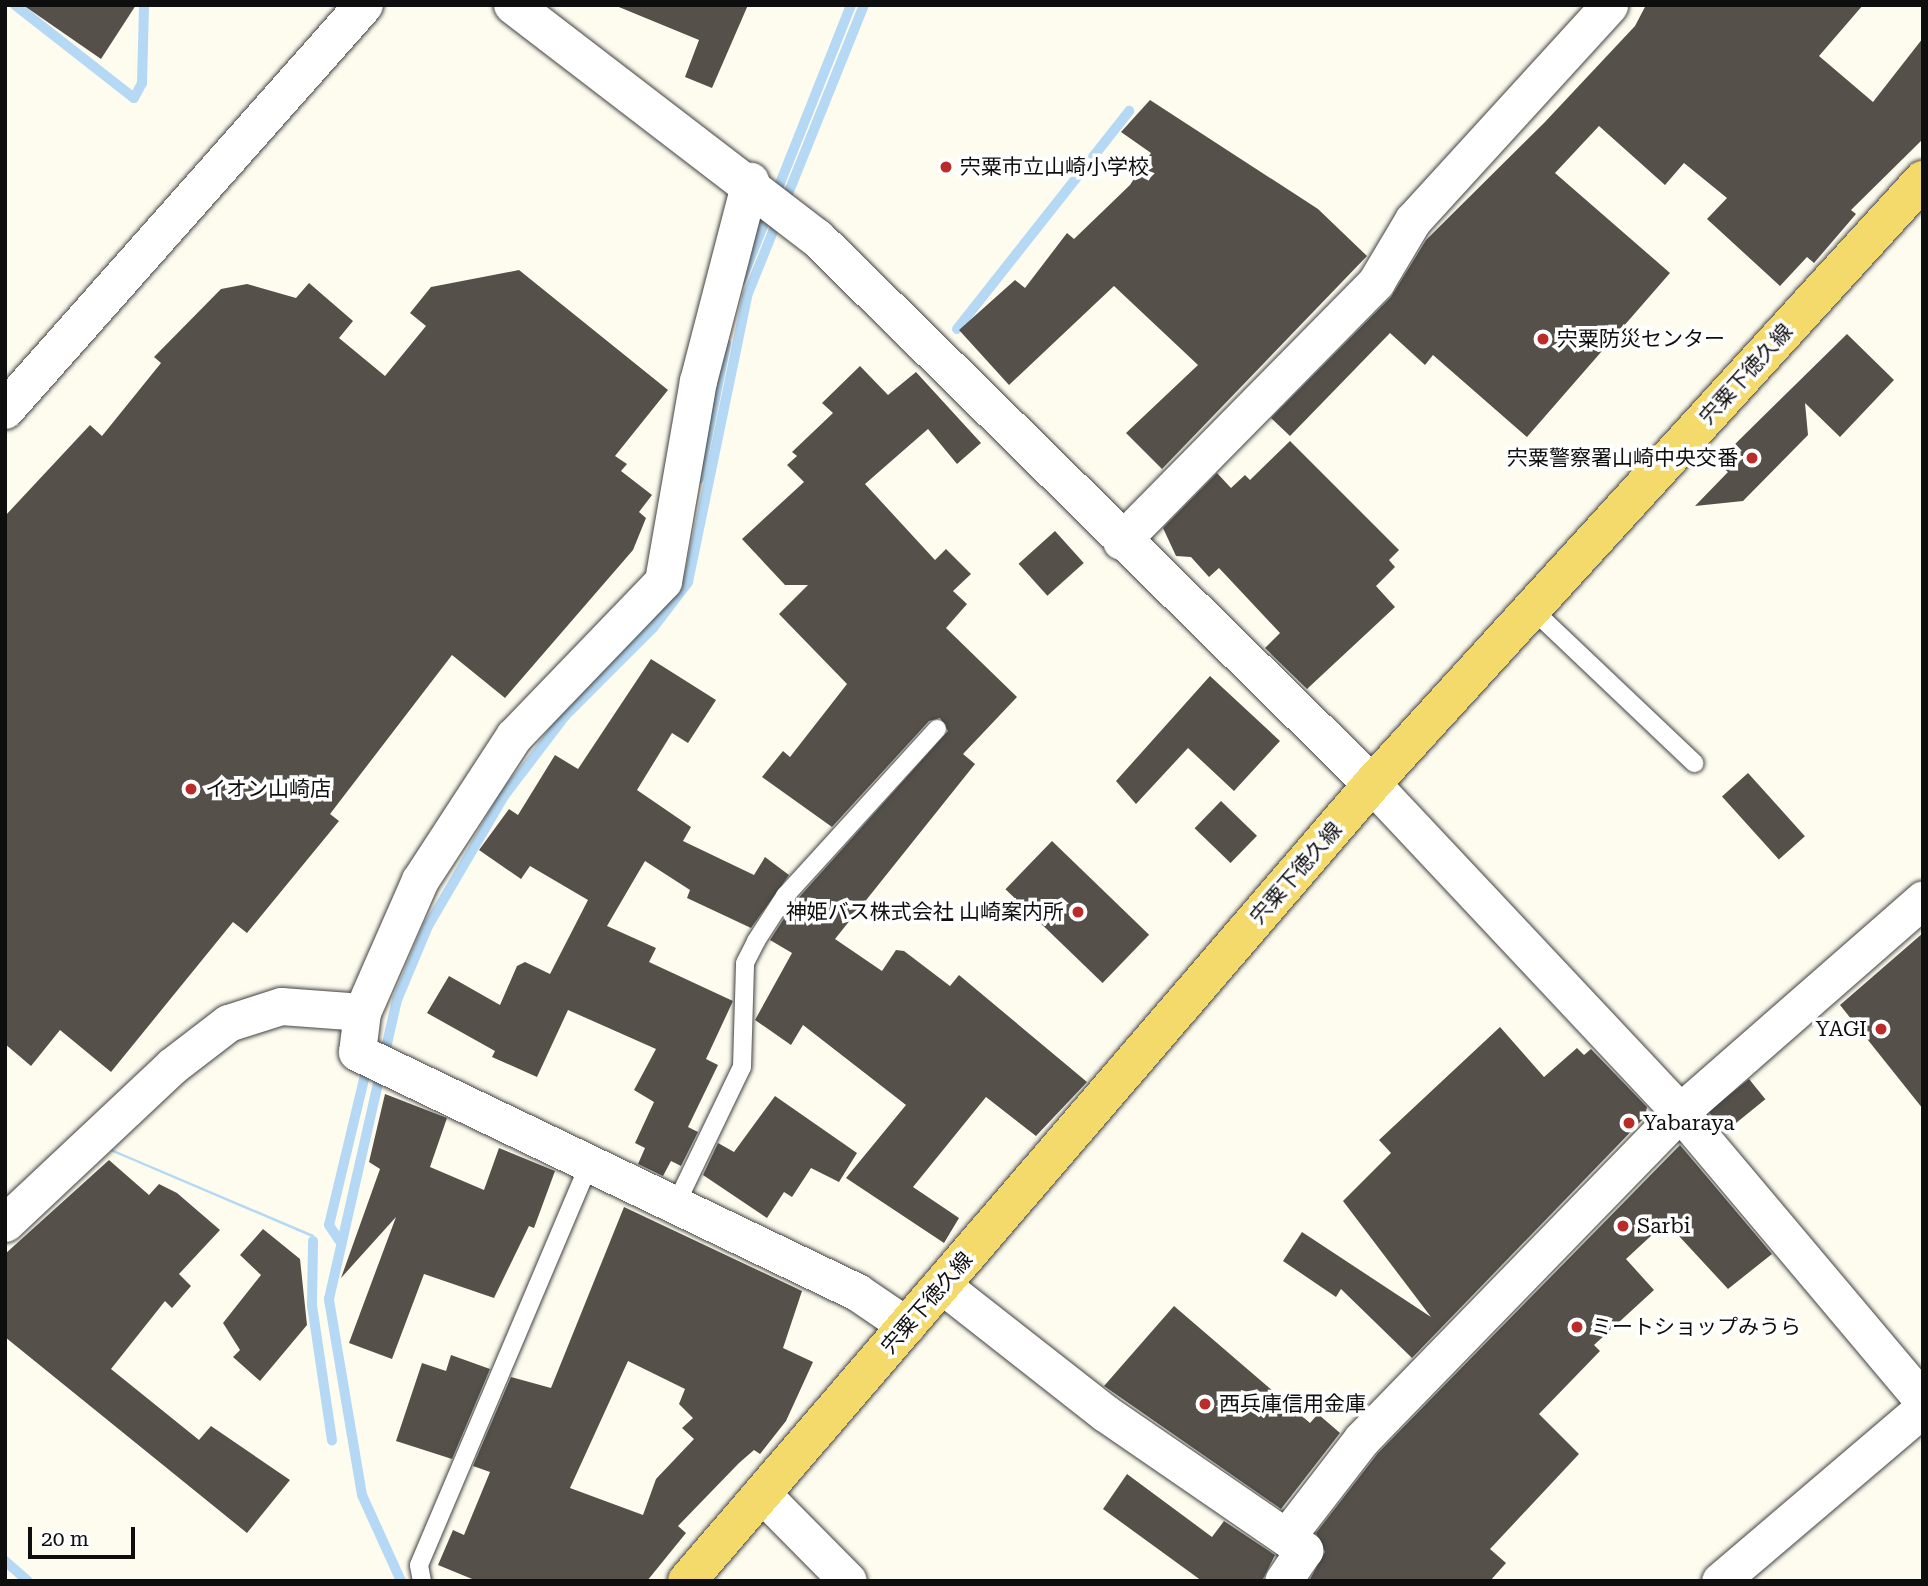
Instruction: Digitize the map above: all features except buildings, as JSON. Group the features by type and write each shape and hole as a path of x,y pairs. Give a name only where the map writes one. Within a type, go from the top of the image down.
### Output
{"main road":[{"name":"宍粟下徳久線","path":"687,1581 1372,784 1923,180"}],"street":[{"path":"5,410 364,5"},
{"path":"513,5 750,181 879,297 1121,541 1372,784 1680,1112 1923,1401"},
{"path":"1121,541 1376,282 1413,220 1609,5"},
{"path":"750,181 698,382 663,581 514,736 420,880 362,1012 357,1052 857,1293 907,1326"},
{"path":"1287,1536 1362,1439 1680,1112 1923,899"},
{"path":"5,1223 172,1066 228,1023 281,1006 362,1012"},
{"path":"943,1286 1105,1413 1304,1550 1283,1581"},
{"path":"1720,1581 1923,1408"},
{"path":"762,1494 826,1573"}],"lane":[{"path":"1532,609 1694,763"},
{"path":"675,1206 742,1068 745,963 756,941 785,896 937,729"},
{"path":"422,1581 419,1565 589,1165"}],"water":[{"path":"109,1148 314,1235 314,1238 108,1150"}],"waterway":[{"path":"15,5 134,98 142,83 144,5"},
{"path":"775,196 851,5"},
{"path":"401,1581 362,1495 329,1299 397,1000 428,926 504,796 565,716 653,628 688,582 747,296 864,5"},
{"path":"957,329 1129,111"},
{"path":"741,281 769,211"},
{"path":"699,479 726,344"},
{"path":"339,1240 329,1225 368,1063"},
{"path":"313,1241 312,1305 332,1441"},
{"path":"5,1561 28,1581"}],"place":[{"name":"宍粟市立山崎小学校","path":"946,167"},
{"name":"宍粟防災センター","path":"1543,339"},
{"name":"宍粟警察署山崎中央交番","path":"1752,458"},
{"name":"イオン山崎店","path":"191,789"},
{"name":"神姫バス株式会社 山崎案内所","path":"1078,912"},
{"name":"YAGI","path":"1881,1029"},
{"name":"Yabaraya","path":"1629,1123"},
{"name":"Sarbi","path":"1623,1226"},
{"name":"ミートショップみうら","path":"1577,1327"},
{"name":"西兵庫信用金庫","path":"1205,1404"}]}
